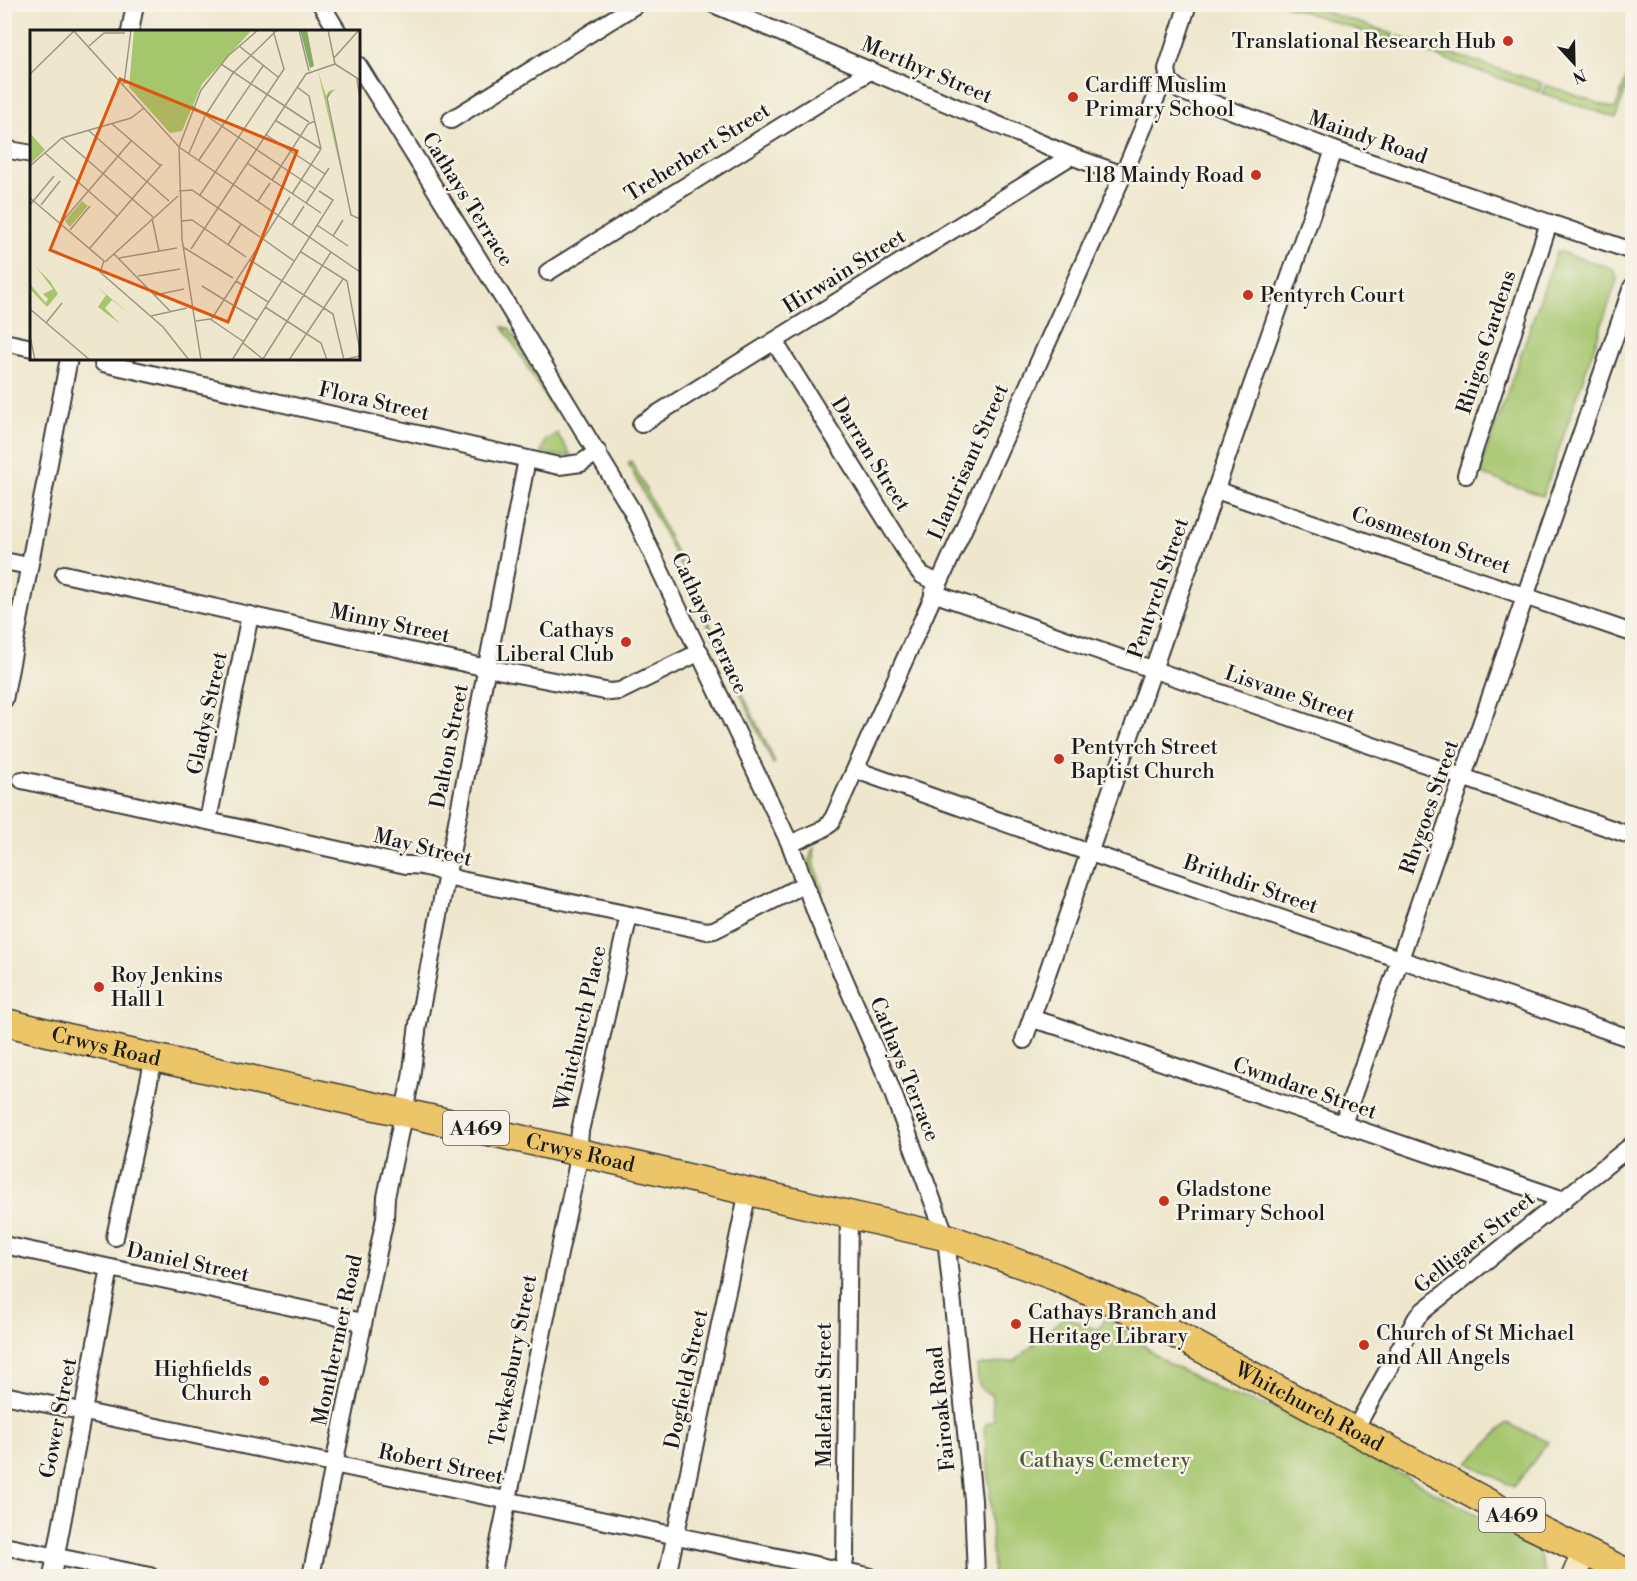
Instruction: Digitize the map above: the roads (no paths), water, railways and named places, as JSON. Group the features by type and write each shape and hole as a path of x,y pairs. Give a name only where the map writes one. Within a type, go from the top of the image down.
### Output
{"main road":[{"name":"Crwys Road","path":"4,1022 946,1237"},
{"name":"Whitchurch Road","path":"946,1237 1056,1277 1111,1301 1524,1522 1632,1575"}],"street":[{"path":"129,30 135,4"},
{"path":"321,4 337,30"},
{"path":"451,120 637,4"},
{"name":"Merthyr Street","path":"713,4 1071,156 1123,175"},
{"path":"1169,81 1167,69 1188,4"},
{"name":"Cathays Terrace","path":"360,68 631,509 790,844 820,925 888,1080 946,1237"},
{"name":"Treherbert Street","path":"548,272 870,71"},
{"name":"Maindy Road","path":"1169,81 1181,92 1334,150 1632,251"},
{"name":"Llantrisant Street","path":"790,844 831,823 1161,86 1169,81"},
{"path":"4,149 30,153"},
{"name":"Pentyrch Street","path":"1024,1040 1334,150"},
{"name":"Hirwain Street","path":"641,424 1071,156"},
{"name":"Rhigos Gardens","path":"1466,475 1549,223"},
{"name":"Rhygoes Street","path":"1343,1124 1632,287"},
{"name":"Darran Street","path":"774,341 917,569 936,588"},
{"path":"4,342 30,348"},
{"path":"4,700 69,360"},
{"name":"Flora Street","path":"103,363 565,466 581,463 598,452"},
{"name":"Dalton Street","path":"403,1112 527,459"},
{"name":"Cosmeston Street","path":"1216,490 1632,633"},
{"path":"4,561 29,566"},
{"name":"Minny Street","path":"64,574 487,668 610,692 620,691 699,652"},
{"name":"Lisvane Street","path":"936,588 1153,670 1632,836"},
{"name":"Gladys Street","path":"208,820 250,615"},
{"name":"Brithdir Street","path":"856,770 1632,1039"},
{"name":"May Street","path":"22,780 406,865 418,864 438,869 456,879 707,931 714,930 805,884"},
{"name":"Whitchurch Place","path":"578,1152 580,1131 629,915"},
{"name":"Cwmdare Street","path":"1032,1019 1564,1200"},
{"path":"115,1237 154,1058"},
{"name":"Monthermer Road","path":"311,1576 385,1218 386,1197 403,1112"},
{"name":"Gelligaer Street","path":"1354,1431 1417,1317 1632,1145"},
{"name":"Tewkesbury Street","path":"492,1576 577,1167 578,1152"},
{"name":"Dogfield Street","path":"668,1576 748,1191"},
{"name":"Malefant Street","path":"842,1574 849,1214"},
{"name":"Fairoak Road","path":"946,1237 973,1500 976,1576"},
{"name":"Daniel Street","path":"4,1245 362,1322"},
{"name":"Gower Street","path":"52,1576 110,1268"},
{"name":"Robert Street","path":"4,1395 676,1536 842,1574 868,1576"},
{"path":"4,1546 150,1576"},
{"path":"1574,1576 1584,1552"}],"place":[{"name":"Translational Research Hub","path":"1508,41"},
{"name":"Cardiff Muslim Primary School","path":"1073,97"},
{"name":"118 Maindy Road","path":"1256,175"},
{"name":"Pentyrch Court","path":"1248,295"},
{"name":"Cathays Liberal Club","path":"626,642"},
{"name":"Pentyrch Street Baptist Church","path":"1059,759"},
{"name":"Roy Jenkins Hall 1","path":"99,987"},
{"name":"Gladstone Primary School","path":"1164,1201"},
{"name":"Cathays Branch and Heritage Library","path":"1016,1324"},
{"name":"Church of St Michael and All Angels","path":"1364,1345"},
{"name":"Highfields Church","path":"264,1381"}],"park label":[{"name":"Cathays Cemetery","path":"1105,1460"}]}
